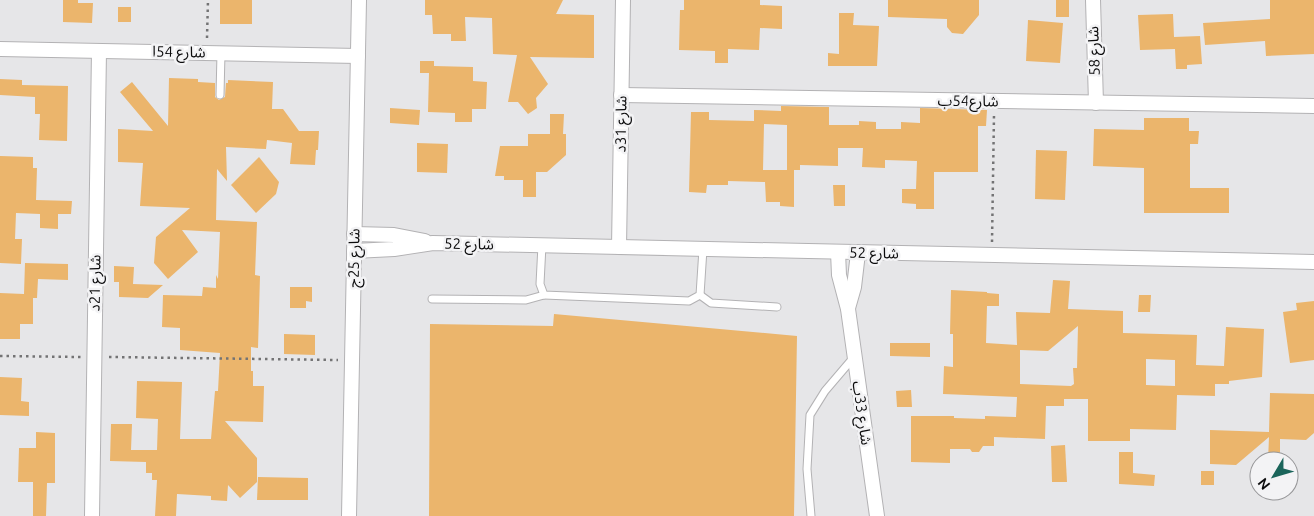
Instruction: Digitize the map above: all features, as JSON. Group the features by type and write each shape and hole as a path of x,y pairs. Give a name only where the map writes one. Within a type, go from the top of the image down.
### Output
{"street":[{"name":"شارع 25ج","path":"349,516 359,0"},
{"name":"شارع 31د","path":"619,247 623,0"},
{"name":"شارع 58","path":"1093,0 1096,102"},
{"name":"شارع 54ا","path":"0,49 358,56"},
{"name":"شارع 21د","path":"92,516 99,51"},
{"name":"شارع54ب","path":"621,95 1314,106"},
{"name":"شارع 52","path":"354,234 394,235 433,243"},
{"name":"شارع 52","path":"354,250 394,249 433,243 1314,262"},
{"name":"شارع 33ب","path":"838,252 839,275 848,309 877,516"},
{"name":"شارع 33ب","path":"848,309 854,287 858,253"}],"lane":[{"path":"214,53 220,95"},
{"path":"542,245 540,284 544,295"},
{"path":"700,295 703,249"},
{"path":"432,299 526,300 544,295 688,301 700,295"},
{"path":"700,295 711,303 777,307"},
{"path":"811,516 806,469 810,415 824,391 854,356"}],"path":[{"path":"208,0 214,53"},
{"path":"992,256 994,101"},
{"path":"0,356 352,360"}],"building":[{"path":"63,0 93,3 92,23 63,22"},
{"path":"220,0 252,0 252,24 220,24"},
{"path":"425,0 563,0 556,14 594,15 594,58 530,57 548,84 536,98 537,108 528,114 518,102 508,102 517,55 493,54 492,18 465,17 466,41 451,41 451,34 433,34 432,15 425,15"},
{"path":"684,0 760,0 760,5 782,6 782,29 760,28 759,50 728,49 728,63 715,63 715,51 679,50 680,10 684,10"},
{"path":"888,0 979,0 979,15 963,34 952,33 947,27 947,19 888,17"},
{"path":"1056,0 1069,0 1069,17 1056,17"},
{"path":"1270,0 1314,0 1314,54 1266,56 1265,41 1205,45 1203,23 1270,19"},
{"path":"118,7 131,7 131,22 118,22"},
{"path":"839,13 854,13 853,25 879,26 877,66 828,66 828,53 839,54"},
{"path":"1173,14 1174,37 1200,36 1202,64 1187,65 1187,69 1176,69 1175,49 1140,50 1138,15"},
{"path":"1028,20 1063,23 1060,63 1026,61"},
{"path":"420,61 434,61 434,66 473,67 473,81 487,82 486,109 472,109 472,122 455,122 455,113 428,112 429,73 420,73"},
{"path":"169,78 198,79 198,82 215,83 215,97 219,100 225,97 228,80 273,82 272,109 283,109 299,131 319,131 315,165 290,164 292,143 267,140 266,149 226,147 227,181 217,169 216,220 257,222 255,275 260,276 258,348 251,347 251,371 253,371 253,386 264,386 263,422 225,421 257,458 257,482 240,498 228,485 227,501 211,500 211,496 177,494 176,516 155,516 157,480 152,480 152,473 146,473 146,462 110,461 111,424 132,424 131,450 157,450 158,419 136,418 137,381 182,382 180,439 211,439 215,391 218,391 220,353 180,350 180,328 162,327 163,295 202,296 203,287 216,288 220,232 182,230 198,252 168,279 154,263 156,237 190,208 140,206 143,163 118,162 118,129 153,131 120,92 132,82 168,126"},
{"path":"0,79 22,80 22,85 68,86 67,141 39,140 40,114 35,114 35,97 0,95"},
{"path":"781,106 829,107 829,125 859,125 859,121 876,122 876,129 901,129 901,122 920,123 920,108 987,110 986,126 978,126 978,172 934,172 934,209 916,209 916,204 902,203 902,189 916,189 917,161 885,160 885,168 862,167 863,148 838,148 838,166 800,165 800,170 794,170 794,207 780,206 780,202 766,202 765,182 728,181 728,185 707,185 706,193 689,192 691,112 709,112 709,120 754,121 754,110 781,111","holes":["764,124 787,125 787,170 763,170"]},
{"path":"390,108 420,110 419,125 390,123"},
{"path":"550,114 564,114 563,134 566,134 566,155 547,172 536,172 536,197 523,197 523,180 504,180 504,176 495,176 500,146 528,146 528,134 550,134"},
{"path":"1144,118 1189,118 1189,131 1199,131 1198,144 1190,144 1190,188 1229,188 1229,213 1144,213 1144,168 1093,166 1094,129 1144,130"},
{"path":"417,143 448,144 447,173 417,172"},
{"path":"1036,150 1067,151 1065,200 1035,199"},
{"path":"0,156 33,157 33,168 37,168 36,200 72,201 71,214 58,214 58,229 40,228 40,214 16,213 15,239 22,239 21,264 0,263"},
{"path":"259,157 279,182 276,194 256,213 231,185"},
{"path":"833,185 845,185 845,206 834,206"},
{"path":"25,263 68,264 68,280 38,279 37,298 33,298 33,324 20,324 20,339 0,339 0,293 24,294"},
{"path":"114,266 134,267 133,284 163,285 148,298 119,297 119,282 114,282"},
{"path":"1053,280 1070,281 1068,309 1123,311 1123,333 1197,335 1196,365 1224,366 1226,327 1264,329 1262,377 1229,381 1229,384 1215,384 1215,396 1177,395 1176,430 1130,429 1130,441 1088,441 1088,399 1064,399 1064,406 1046,406 1045,439 994,437 994,446 983,446 979,452 972,452 970,449 950,449 950,463 911,462 911,416 954,416 954,418 985,419 985,416 1016,417 1017,397 943,394 944,366 953,367 953,334 950,334 951,290 999,294 999,306 987,306 986,343 1017,345 1016,312 1050,313","holes":["1078,326 1077,368 1073,368 1074,384 1071,386 1020,384 1020,350 1048,351","1146,359 1175,360 1175,386 1146,385"]},
{"path":"290,287 312,287 312,302 306,301 306,308 290,308"},
{"path":"1139,295 1151,295 1150,312 1138,312"},
{"path":"1314,301 1314,360 1290,363 1283,312 1297,310 1296,303"},
{"path":"554,314 797,336 794,516 429,516 430,324 553,326"},
{"path":"284,334 315,335 315,355 284,354"},
{"path":"890,343 930,343 930,357 890,356"},
{"path":"0,377 22,378 21,401 29,402 29,416 0,415"},
{"path":"911,390 912,407 897,407 896,391"},
{"path":"1270,393 1314,394 1314,433 1306,440 1280,439 1280,451 1268,451 1269,437 1252,451 1249,451 1249,454 1236,465 1210,464 1210,430 1269,432"},
{"path":"36,432 55,433 55,483 47,483 46,516 33,516 33,482 18,482 19,448 36,448"},
{"path":"1065,445 1067,482 1052,482 1051,446"},
{"path":"1119,452 1133,452 1133,473 1155,475 1154,486 1119,484"},
{"path":"1201,471 1214,471 1214,485 1201,485"},
{"path":"258,477 308,478 308,500 257,500"}]}
